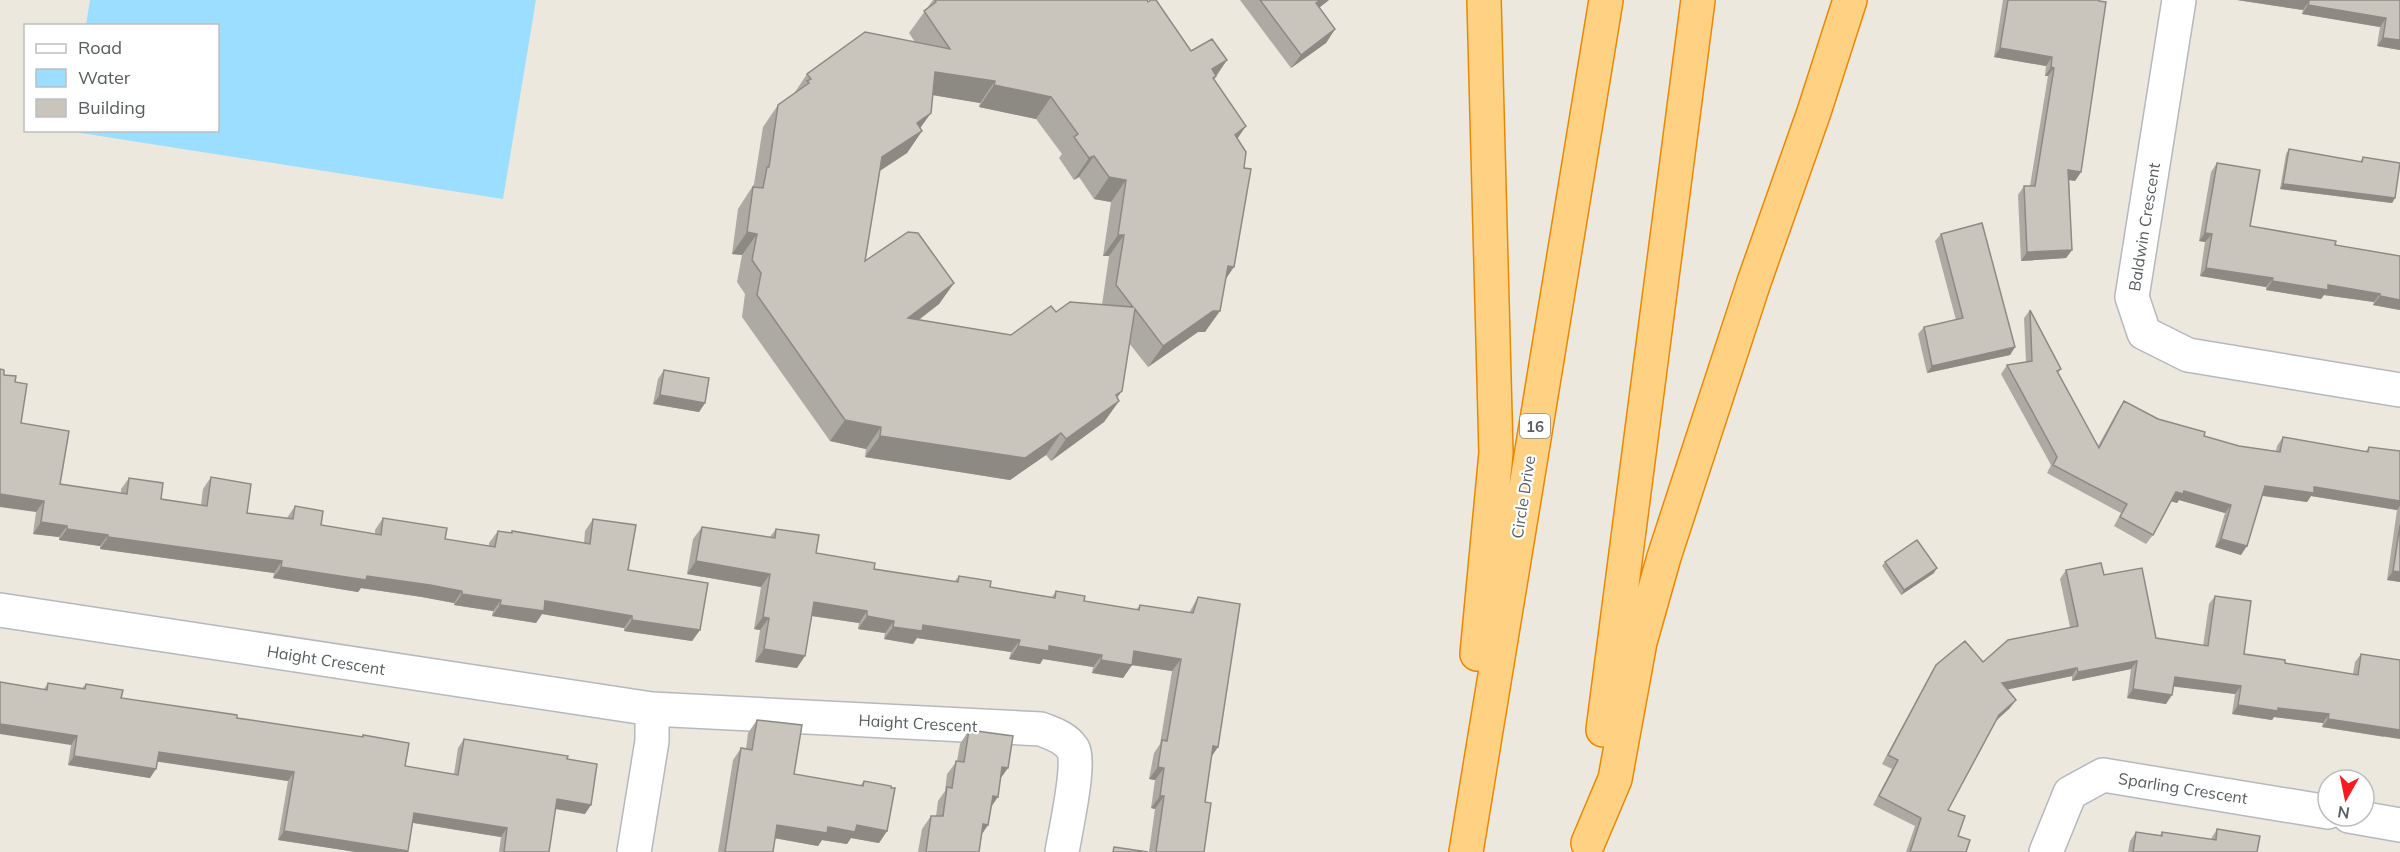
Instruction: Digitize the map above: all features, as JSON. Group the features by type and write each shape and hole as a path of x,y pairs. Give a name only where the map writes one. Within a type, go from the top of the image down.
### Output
{"highway":[{"path":"1456,852 1468,754 1496,453 1484,0"},
{"name":"Circle Drive","path":"1466,852 1606,0"},
{"path":"1587,847 1698,0"},
{"path":"1587,847 1615,779 1640,642 1664,557 1850,0"}],"street":[{"name":"Baldwin Crescent","path":"2179,0 2132,297 2144,333 2188,356 2400,390"},
{"name":"Haight Crescent","path":"0,610 652,709 1041,729 1065,739 1074,751 1075,772 1062,852"},
{"path":"634,852 652,741 652,709"},
{"name":"Sparling Crescent","path":"2046,852 2070,793 2103,775 2316,810"},
{"path":"2376,821 2400,825"}],"water":[{"path":"90,0 536,0 503,199 74,132 219,132 219,24 86,24"}],"building":[{"path":"935,0 1147,0 1148,2 1156,0 1191,51 1212,39 1227,60 1212,69 1216,76 1213,78 1246,126 1235,135 1246,152 1244,168 1251,169 1234,267 1228,266 1220,311 1213,311 1163,346 1135,309 1122,391 1116,395 1119,401 1066,439 1061,433 1025,458 880,436 881,427 845,420 757,295 761,273 752,260 757,234 747,232 753,187 763,188 767,167 769,167 778,105 809,83 807,81 811,79 807,74 865,32 950,49 924,11 936,2","holes":["935,72 995,81 994,85 1051,97 1078,134 1074,137 1089,158 1094,156 1109,177 1126,180 1118,235 1124,235 1116,285 1133,307 1070,302 1056,312 1051,306 1011,335 908,318 954,283 918,233 908,232 865,261 882,157 922,131 917,123 931,113"]},
{"path":"1260,0 1321,0 1316,3 1335,29 1301,55"},
{"path":"2008,0 2099,0 2106,2 2081,172 2068,170 2072,250 2027,252 2024,186 2035,186 2054,68 2051,67 2052,57 2000,48"},
{"path":"2300,0 2400,0 2400,40 2383,38 2386,18 2308,5 2309,1"},
{"path":"2289,149 2362,162 2363,157 2400,163 2395,198 2283,184"},
{"path":"2217,163 2260,170 2250,226 2336,241 2335,245 2400,256 2400,300 2328,285 2328,290 2272,281 2273,278 2206,268 2212,234 2205,233"},
{"path":"1982,223 2015,347 1932,366 1924,327 1963,318 1941,234"},
{"path":"2030,310 2061,369 2057,371 2099,448 2124,401 2158,419 2205,432 2204,436 2239,446 2280,452 2283,437 2368,452 2369,447 2400,451 2400,501 2314,487 2314,493 2265,486 2247,546 2221,539 2231,505 2184,491 2183,494 2176,492 2153,535 2120,517 2127,504 2053,465 2057,457 2007,365 2032,361"},
{"path":"0,369 4,370 4,375 16,376 15,382 27,384 21,423 69,431 60,484 127,494 129,478 163,483 161,499 207,506 211,477 251,484 247,513 293,519 295,506 323,511 321,525 381,535 383,518 447,528 445,539 495,547 498,531 512,533 512,531 590,544 593,519 636,525 628,570 708,583 700,630 632,620 632,616 545,601 544,611 500,605 501,600 462,594 462,591 430,585 367,576 366,580 281,567 282,561 108,537 108,535 67,529 67,526 41,522 44,501 0,494"},
{"path":"664,370 709,378 705,403 660,395"},
{"path":"2400,525 2400,572 2393,571"},
{"path":"702,527 775,538 776,529 819,535 816,553 875,563 874,569 958,582 959,576 991,581 990,587 1055,598 1056,591 1085,596 1084,601 1139,610 1140,605 1193,613 1198,597 1240,604 1218,747 1213,746 1205,802 1211,803 1204,852 1156,852 1164,796 1160,796 1164,768 1158,767 1162,740 1167,741 1181,659 1134,651 1132,665 1101,660 1102,655 1049,646 1049,651 1018,646 1020,640 923,625 922,631 893,627 894,621 867,616 867,611 814,602 805,656 764,649 769,618 763,617 770,574 696,561"},
{"path":"1917,540 1937,568 1904,590 1885,562"},
{"path":"2101,563 2104,575 2142,568 2156,638 2208,646 2215,596 2251,601 2244,654 2358,675 2361,654 2400,660 2400,730 2328,719 2329,714 2278,708 2278,711 2238,705 2241,686 2175,677 2172,695 2133,689 2137,661 2078,672 2077,668 2002,683 2016,700 1999,715 1948,810 1965,816 1958,836 1970,840 1966,852 1910,852 1921,818 1879,796 1898,760 1888,755 1936,665 1965,641 1983,662 2008,640 2078,626 2066,570"},
{"path":"0,682 47,690 48,683 85,689 86,684 123,690 121,698 237,715 237,718 409,743 405,766 458,775 464,739 568,756 567,759 597,764 591,805 557,799 549,852 504,852 507,828 414,813 408,851 284,831 294,772 159,752 156,769 74,756 77,736 0,724"},
{"path":"757,720 802,725 794,774 863,786 864,781 895,788 887,831 857,825 855,832 828,827 827,833 777,825 773,852 725,852 741,748 752,750"},
{"path":"969,730 1013,736 1008,768 1002,767 998,797 993,796 988,825 983,824 979,852 926,852 931,816 943,816 947,787 952,788 956,761 964,762"},
{"path":"2217,829 2260,836 2257,852 2133,852 2136,832 2162,836 2162,832 2216,840"},
{"path":"1114,847 1148,852 1113,852"}]}
